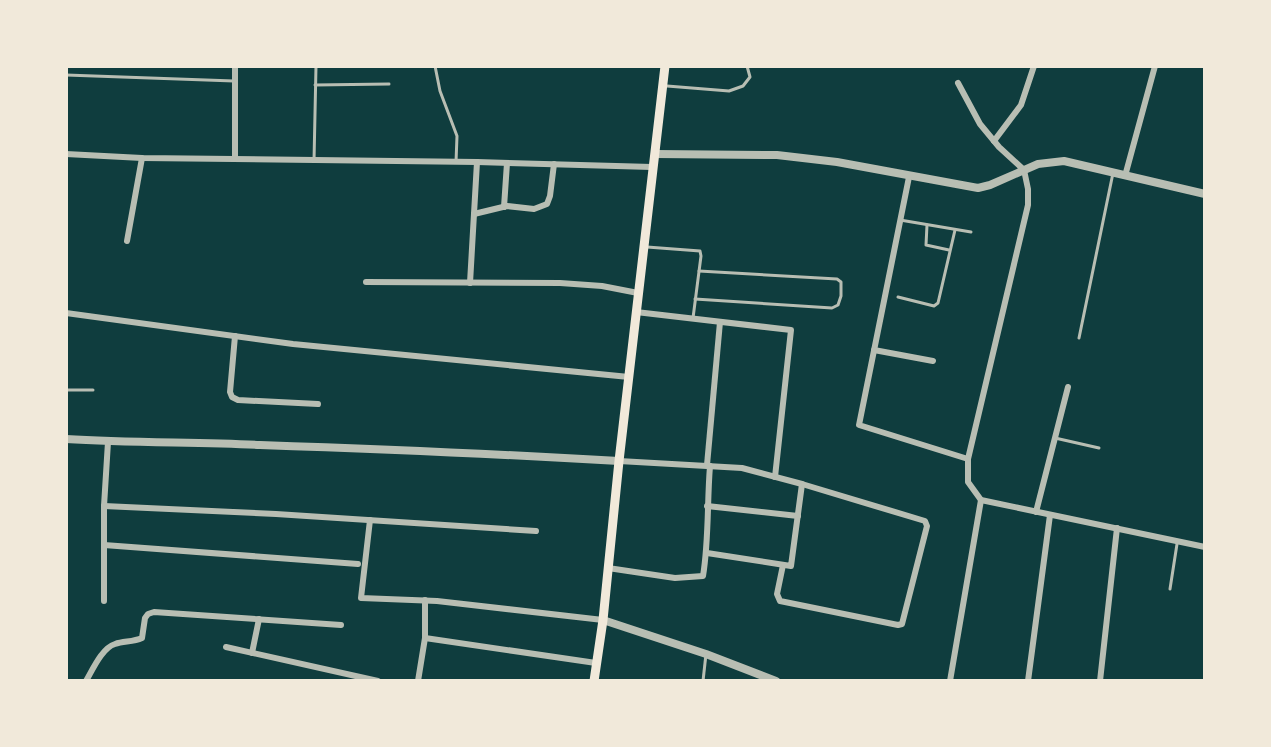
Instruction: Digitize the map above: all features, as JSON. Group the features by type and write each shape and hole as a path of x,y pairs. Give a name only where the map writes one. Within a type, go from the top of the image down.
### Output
{"main road":[{"path":"594,681 665,66"}],"street":[{"path":"235,66 235,159"},
{"path":"994,141 1021,105 1034,66"},
{"path":"1125,176 1155,66"},
{"path":"958,83 980,124 1024,170 1028,205 968,459 968,482 981,500 1205,547"},
{"path":"66,154 652,167"},
{"path":"655,154 777,155 837,162 978,188 1038,164 1064,161 1205,194"},
{"path":"127,241 142,158"},
{"path":"470,283 477,162"},
{"path":"504,207 507,163"},
{"path":"474,214 504,207 534,209 547,204 554,164"},
{"path":"909,177 859,425 968,459"},
{"path":"366,282 560,283 638,293"},
{"path":"636,312 791,330 775,477"},
{"path":"66,313 460,362 629,377"},
{"path":"608,568 675,578 703,576 707,553 708,466 720,322"},
{"path":"235,336 232,397 238,400 318,404"},
{"path":"874,350 933,361"},
{"path":"1036,512 1068,387"},
{"path":"66,439 496,454 742,468 925,521 927,526 902,624 894,625 780,601 777,594 783,565"},
{"path":"104,601 108,442"},
{"path":"707,553 791,566 802,484"},
{"path":"950,681 981,500"},
{"path":"104,506 536,531"},
{"path":"707,506 798,516"},
{"path":"1028,681 1050,515"},
{"path":"370,520 361,598 425,600 603,620 776,681"},
{"path":"1100,681 1117,528"},
{"path":"104,545 358,564"},
{"path":"418,681 425,638 425,600"},
{"path":"86,681 112,644 142,638 145,618 154,612 341,625"},
{"path":"252,653 259,619"},
{"path":"425,638 596,663"},
{"path":"226,647 378,681"}],"lane":[{"path":"314,161 316,66"},
{"path":"435,66 440,91 457,136 456,162"},
{"path":"663,86 729,91 743,86 750,77 747,66"},
{"path":"66,75 235,81"},
{"path":"315,85 389,84"},
{"path":"1079,338 1113,173"},
{"path":"900,220 971,232"},
{"path":"927,225 926,245 950,250"},
{"path":"898,297 936,305 955,230"},
{"path":"643,247 700,251 692,319"},
{"path":"695,299 832,308 838,305 841,296 841,282 837,279 699,271"},
{"path":"66,390 93,390"},
{"path":"1055,438 1099,448"},
{"path":"1170,589 1178,540"},
{"path":"703,681 706,654"}]}
